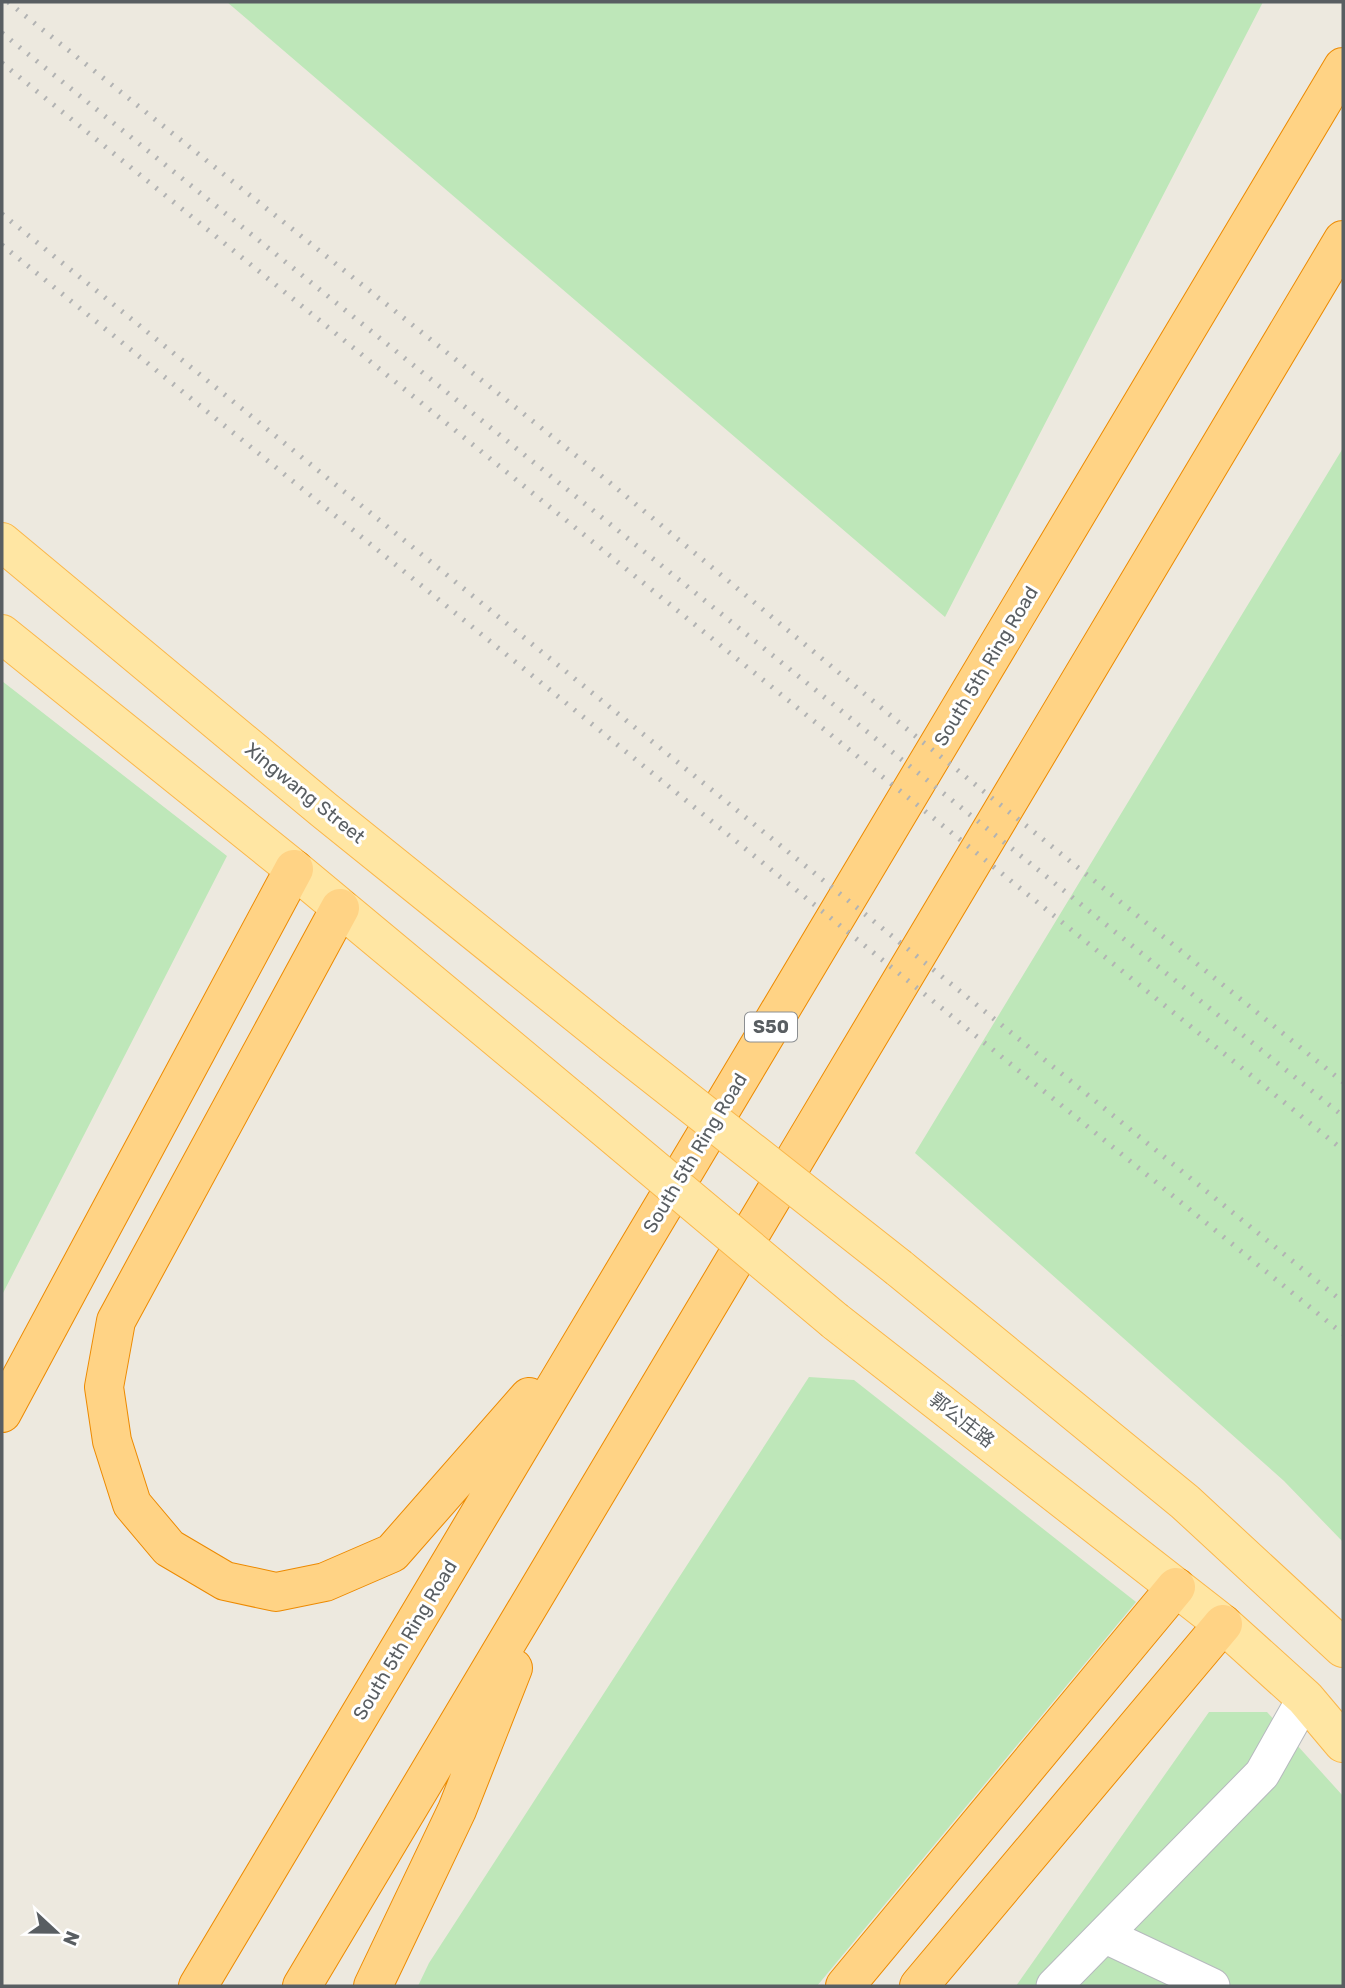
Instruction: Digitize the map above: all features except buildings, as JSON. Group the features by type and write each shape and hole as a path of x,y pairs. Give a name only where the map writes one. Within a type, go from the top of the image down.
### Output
{"highway":[{"name":"South 5th Ring Road","path":"198,1986 1343,68"},
{"path":"302,1986 1343,240"},
{"path":"2,1413 294,869"},
{"path":"340,908 116,1321 104,1387 112,1440 132,1504 169,1548 225,1581 276,1592 325,1582 391,1553 593,1324"},
{"path":"373,1986 457,1810 556,1559"},
{"path":"845,1986 1176,1587"},
{"path":"919,1986 1223,1624"}],"main road":[{"name":"Xingwang Street","path":"2,542 324,810 899,1268 1185,1502 1343,1648"},
{"path":"4,636 340,908"},
{"name":"郭公庄路","path":"340,908 835,1321 1223,1624 1305,1698 1343,1743"}],"street":[{"path":"1054,1986 1262,1774 1305,1698"},
{"path":"1104,1935 1212,1986"}],"green space":[{"path":"227,2 1263,2 945,617"},
{"path":"1343,448 1343,1542 1284,1481 915,1153"},
{"path":"2,681 227,856 2,1295"},
{"path":"809,1377 854,1380 1136,1602 817,1986 418,1986 429,1963"},
{"path":"1209,1712 1267,1712 1343,1796 1343,1986 1016,1986"}],"railway":[{"path":"8,2 609,482 919,739 1343,1082"},
{"path":"2,33 1343,1116"},
{"path":"2,63 1343,1150"},
{"path":"2,214 1343,1302"},
{"path":"2,245 1343,1334"}]}
